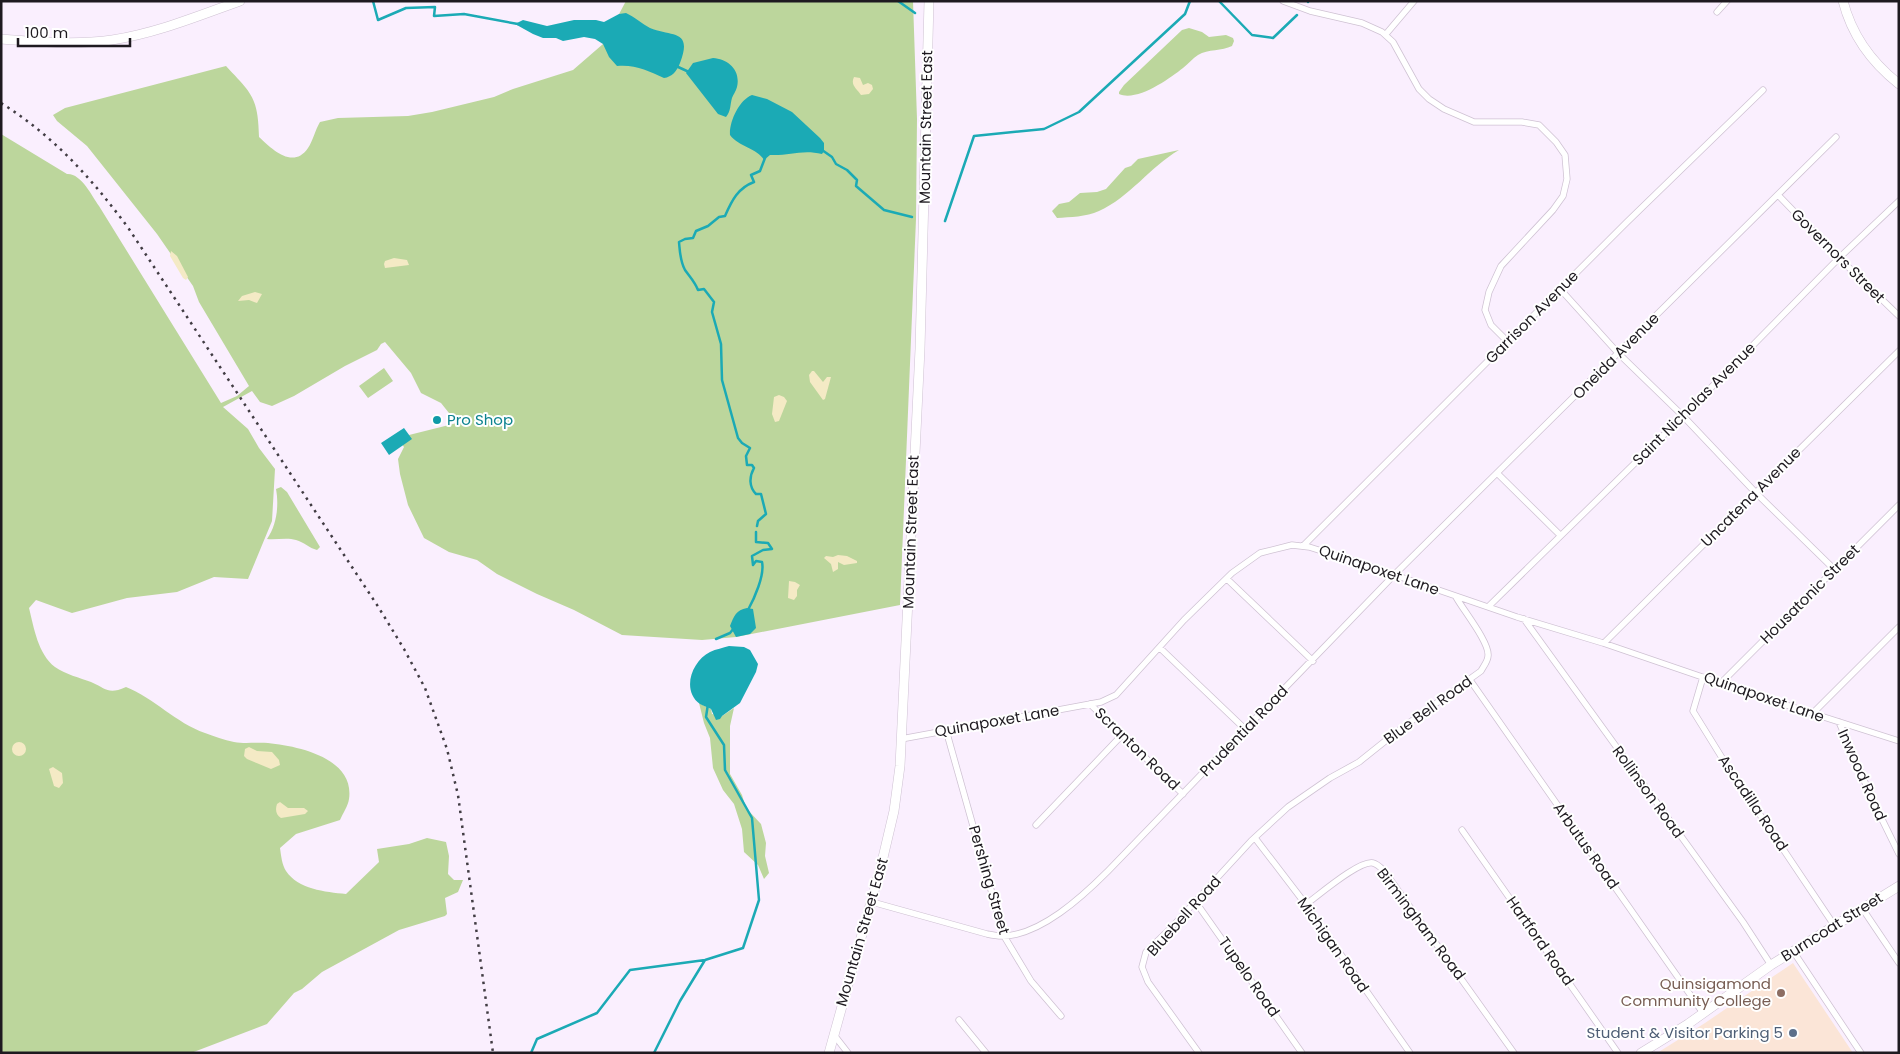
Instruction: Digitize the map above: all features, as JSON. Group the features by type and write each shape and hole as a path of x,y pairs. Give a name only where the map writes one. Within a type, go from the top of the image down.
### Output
{"main road":[{"path":"1,39 63,43 111,40 187,21 240,1"},
{"name":"Mountain Street East","path":"829,1053 872,902 894,811 901,739 920,349 929,1"},
{"path":"1842,1 1862,48 1881,69 1899,84"},
{"name":"Burncoat Street","path":"1642,1053 1834,924 1899,886"}],"street":[{"path":"1283,1 1310,11 1362,24 1386,34 1393,42 1419,89 1429,99 1444,109 1474,122 1522,122 1538,126 1556,142 1565,155 1566,180 1563,196 1553,210 1501,266 1489,292 1484,310 1491,325 1508,342"},
{"path":"1386,34 1414,1"},
{"path":"1717,12 1727,1"},
{"name":"Garrison Avenue","path":"1302,546 1561,290 1627,222 1763,90"},
{"name":"Oneida Avenue","path":"1396,574 1836,137"},
{"name":"Governors Street","path":"1778,195 1899,316"},
{"name":"Saint Nicholas Avenue","path":"1489,606 1683,416 1839,258 1899,201"},
{"path":"1561,290 1618,353 1835,570"},
{"name":"Uncatena Avenue","path":"1604,643 1899,351"},
{"path":"1498,474 1560,535"},
{"name":"Housatonic Street","path":"1721,683 1899,506"},
{"name":"Quinapoxet Lane","path":"901,739 1101,702 1116,695 1184,620 1245,562 1260,553 1292,545 1302,546 1396,574 1524,619 1604,643 1812,714 1899,741"},
{"name":"Prudential Road","path":"1004,936 1036,927 1071,904 1092,887 1396,574"},
{"path":"1226,579 1312,661"},
{"name":"Blue Bell Road","path":"1304,796 1330,778 1359,762 1399,730 1481,671 1488,656 1484,640 1464,612 1456,596"},
{"name":"Rollinson Road","path":"1524,619 1743,922 1771,965"},
{"path":"1812,714 1899,627"},
{"path":"1160,648 1245,730"},
{"name":"Ascadilla Road","path":"1702,677 1693,711 1724,762 1834,924"},
{"name":"Arbutus Road","path":"1470,680 1703,1013"},
{"name":"Scranton Road","path":"1090,704 1183,794"},
{"name":"Inwood Road","path":"1839,722 1873,801 1899,854"},
{"name":"Pershing Street","path":"946,730 1004,936 1031,981 1061,1016"},
{"path":"1036,825 1122,735"},
{"name":"Bluebell Road","path":"1199,1053 1148,982 1142,967 1146,952 1171,928 1254,838 1288,807 1304,796"},
{"name":"Hartford Road","path":"1462,830 1618,1053"},
{"name":"Michigan Road","path":"1254,838 1305,905 1410,1053"},
{"name":"Birmingham Road","path":"1305,905 1358,867 1369,862 1377,864 1385,872 1443,951 1514,1053"},
{"name":"Tupelo Road","path":"1195,901 1302,1053"},
{"path":"872,902 987,934 1004,936"},
{"path":"1862,908 1899,963"},
{"path":"1793,951 1861,1053"},
{"path":"959,1020 986,1053"},
{"path":"834,1035 848,1053"}],"shaded area":[{"name":"Quinsigamond Community College","path":"1793,963 1853,1053 1657,1053 1705,1023"}],"green space":[{"path":"626,1 913,1 917,119 916,219 900,605 736,637 702,640 622,635 497,574 477,560 449,552 424,538 408,505 398,459 404,447 397,438 457,423 441,403 421,393 411,373 385,342 377,350 345,366 294,396 272,406 260,402 252,391 223,407 248,429 259,448 275,469 272,521 248,579 214,577 177,592 127,598 72,613 36,600 29,608 35,632 44,655 49,662 63,672 108,690 115,691 126,687 146,697 194,729 234,742 268,743 294,747 308,751 334,764 343,773 348,785 349,799 340,820 296,834 280,848 286,871 297,882 321,891 346,894 379,862 377,849 409,844 427,838 446,842 449,856 448,874 454,880 463,880 458,892 445,898 447,914 445,916 399,930 322,972 302,989 294,993 267,1024 191,1053 1,1053 1,134 67,174 77,177 86,186 221,403 237,396 249,386 199,302 193,286 157,234 87,146 57,121 53,115 65,108 226,66 252,97 257,113 259,137 276,152 289,157 296,157 308,148 320,122 338,118 408,116 432,112 494,97 573,70 603,44"},
{"path":"1189,28 1202,32 1209,37 1226,35 1233,38 1234,41 1232,46 1228,48 1198,55 1177,73 1153,88 1135,95 1126,96 1119,94 1124,85 1182,30"},
{"path":"1179,150 1120,198 1099,211 1083,216 1057,218 1052,211 1059,204 1069,202 1080,193 1097,192 1106,189 1125,168 1131,166 1138,159"},
{"path":"384,368 393,381 368,398 359,386"},
{"path":"281,487 287,492 320,547 317,550 293,539 267,539 273,528 276,515 276,489"},
{"path":"699,703 711,709 712,714 722,716 734,708 730,726 730,774 742,795 746,808 761,824 766,843 765,856 769,873 764,879 758,865 744,852 742,829 734,804 723,790 713,768 710,738"}],"sand":[{"path":"854,77 860,78 863,85 868,83 872,85 873,89 869,94 861,95 853,85"},
{"path":"171,251 177,256 188,277 186,280 170,256"},
{"path":"394,258 407,260 409,265 385,268 385,261"},
{"path":"255,292 262,294 257,303 249,300 238,301 242,296"},
{"path":"812,371 823,382 827,377 831,377 825,399 823,400 810,382 809,375"},
{"path":"779,395 787,401 779,421 775,422 772,414 774,397"},
{"path":"838,555 847,556 857,561 857,563 844,565 838,562 838,569 833,572 831,564 824,558 826,556 833,557"},
{"path":"789,581 800,585 794,600 788,598"},
{"path":"16,742 22,742 26,749 22,756 16,756 12,752 12,746"},
{"path":"249,747 257,751 272,752 279,760 280,765 271,769 247,759 244,756 245,749"},
{"path":"53,767 62,773 63,783 59,788 54,786 49,769"},
{"path":"280,802 288,808 304,808 308,811 305,814 281,818 276,810 277,804"}],"water":[{"path":"626,13 650,28 673,34 682,39 684,44 683,52 679,66 672,75 664,78 635,67 617,66 609,57 603,44 595,39 584,37 563,41 556,38 543,38 515,24 523,20 547,26 574,20 604,22 619,14"},
{"path":"713,58 728,63 737,75 737,87 726,117 718,114 686,73 693,63"},
{"path":"752,95 767,99 792,112 824,143 822,154 802,152 770,155 764,160 757,153 734,139 730,135 733,118 739,106"},
{"path":"404,428 412,439 389,455 381,443"},
{"path":"753,609 756,628 750,634 736,637 730,626 736,614 740,610"},
{"path":"729,646 744,647 750,650 758,664 756,672 740,703 716,720 711,709 700,704 694,698 690,684 691,676 698,662 704,656 712,651"}],"waterway":[{"path":"373,1 378,20 406,8 435,7 434,16 464,14 518,24"},
{"path":"898,1 915,13"},
{"path":"945,221 974,136 1044,129 1079,112 1185,14 1190,1"},
{"path":"1219,1 1252,35 1273,38 1297,15"},
{"path":"676,66 689,72"},
{"path":"822,150 832,157 836,164 847,170 857,180 856,186 884,210 912,217"},
{"path":"757,526 758,521 766,514 761,494 756,494 751,485 751,475 754,468 752,465 747,465 746,456 750,448 738,438 722,380 721,344 712,312 714,302 704,289 698,290 685,270 681,260 679,242 693,238 696,231 708,226 719,217 725,216 736,195 754,182 751,175 760,171 765,158"},
{"path":"748,610 758,587 763,567 762,562 756,561 753,565 752,556 763,550 772,549 768,543 756,542 756,532"},
{"path":"716,639 730,633 734,628"},
{"path":"531,1053 537,1039 597,1013 630,970 705,960 743,948 759,900 752,818 725,770 724,745 706,717 708,704"},
{"path":"654,1053 680,1001 705,960"}],"railway":[{"path":"1,103 55,144 87,176 129,229 379,608 425,688 447,749 458,795 493,1053"}],"place":[{"name":"Pro Shop","path":"437,420"},
{"name":"Quinsigamond Community College","path":"1781,993"},
{"name":"Student & Visitor Parking 5","path":"1793,1033"}]}
